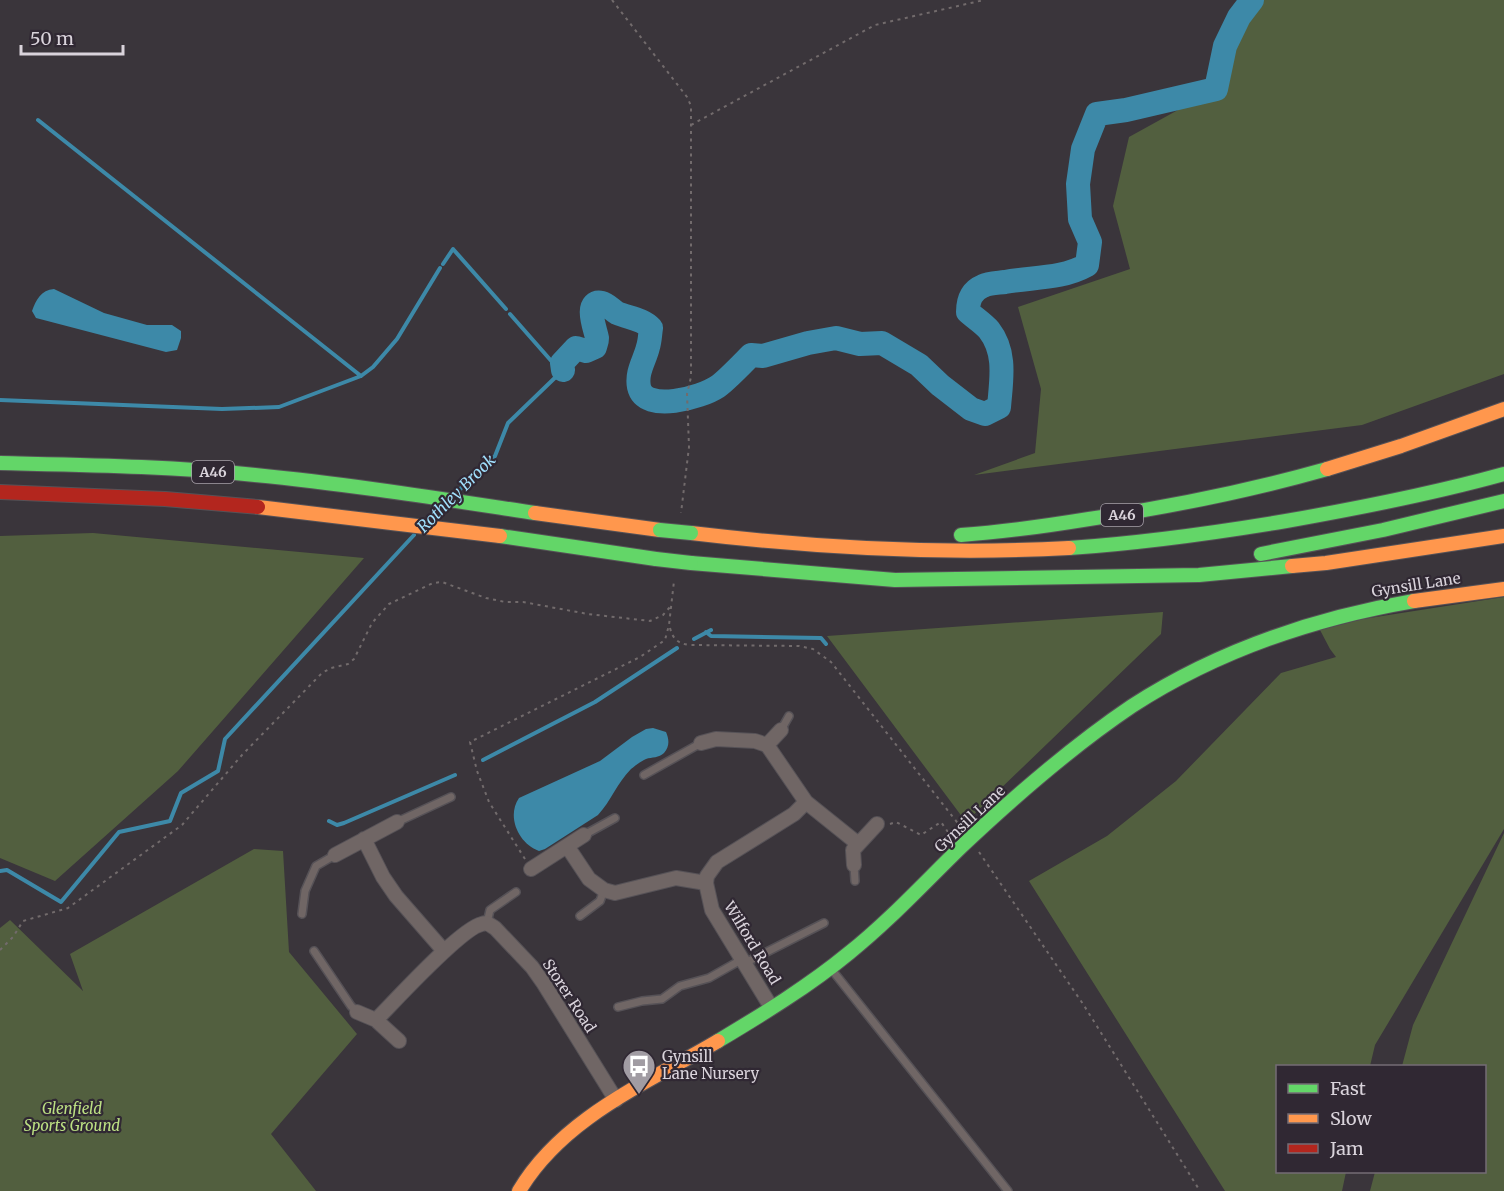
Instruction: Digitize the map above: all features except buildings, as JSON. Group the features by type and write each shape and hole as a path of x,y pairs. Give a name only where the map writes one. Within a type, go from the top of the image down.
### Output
{"main road":[{"name":"A46","path":"727,538 875,539 989,534 1164,508 1295,478 1373,456 1504,409"},
{"name":"A46","path":"0,464 125,465 288,478 727,538 877,550 976,551 1068,548 1259,526 1393,501 1504,474"},
{"name":"A46","path":"0,493 152,497 271,507 401,522 656,559 895,580 1199,575 1314,564 1504,536"},
{"name":"A46","path":"1091,576 1244,557 1353,538 1504,501"},
{"name":"Gynsill Lane","path":"519,1191 541,1158 556,1143 616,1100 729,1035 831,968 895,913 965,844 1041,776 1093,734 1159,691 1227,656 1283,633 1340,616 1398,603 1504,589"}],"street":[{"path":"766,746 782,730"},
{"path":"701,743 716,739 755,741 766,746 806,802 857,843"},
{"path":"567,846 589,879 604,890 615,893 676,878 706,883 707,876 717,862 794,814 806,802"},
{"path":"335,855 397,822"},
{"path":"854,865 853,850 876,825"},
{"path":"531,869 584,835"},
{"path":"364,839 383,877 396,896 444,951"},
{"name":"Wilford Road","path":"706,883 712,910 771,1007"},
{"path":"376,1020 444,951 479,924 487,923"},
{"name":"Storer Road","path":"487,923 510,944 544,984 616,1100"},
{"path":"357,1012 376,1020 399,1041"}],"lane":[{"path":"782,730 789,716"},
{"path":"644,775 701,743"},
{"path":"397,822 451,797"},
{"path":"584,835 615,819"},
{"path":"302,914 305,891 316,866 335,855"},
{"path":"854,865 855,881"},
{"path":"580,916 600,901 604,890"},
{"path":"487,923 490,910 516,892"},
{"path":"618,1007 662,999 680,986 709,978 824,923"},
{"path":"314,951 357,1012"},
{"path":"831,968 1008,1191"}],"path":[{"path":"612,0 687,97 691,106 691,371 687,394 689,447 681,517"},
{"path":"691,125 875,25 984,0"},
{"path":"531,869 489,802 477,771 470,742 640,657 665,640 675,573"},
{"path":"0,950 14,937 23,921 68,908 182,825 242,755 322,673 348,664 354,659 372,623 389,604 433,583 442,582 486,598 505,602 523,602 588,614 650,621 663,615 671,606"},
{"path":"669,625 673,637 679,643 689,645 799,645 813,649 831,662 1083,1004 1200,1191"},
{"path":"876,825 884,826 896,822 921,835 941,822 965,844"}],"green space":[{"path":"1253,0 1504,0 1504,374 1362,425 974,475 1035,453 1041,389 1018,307 1130,269 1113,206 1129,137 1216,89 1237,22"},
{"path":"93,533 364,558 178,771 55,881 0,858 0,536"},
{"path":"1504,597 1504,829 1375,1045 1370,1065 1276,1065 1276,1173 1346,1173 1342,1191 1225,1191 1029,881 1107,836 1176,781 1281,673 1336,657 1320,630 1363,619"},
{"path":"1163,612 1161,634 966,822 827,636"},
{"path":"1504,833 1504,1191 1370,1191 1375,1173 1486,1173 1486,1065 1402,1065 1413,1025"},
{"name":"Glenfield Sports Ground","path":"254,849 283,851 289,952 357,1034 271,1134 316,1191 0,1191 0,928 10,920 83,991 70,954"}],"water":[{"path":"54,289 104,313 147,325 172,325 181,331 177,350 166,352 36,318 32,311 37,299 46,291"},
{"path":"653,728 666,732 668,742 666,750 660,756 646,759 631,769 598,815 539,851 520,836 514,821 515,805 519,798 600,761 632,737 646,729"}],"waterway":[{"name":"Rothley Brook","path":"563,370 562,363 576,348 586,351 595,347 597,338 592,310 596,303 602,303 617,313 640,321 651,328 649,345 638,382 643,395 652,400 675,401 710,391 725,381 751,355 763,356 808,343 836,338 860,344 882,343 919,365 971,409 985,414 999,407 1001,358 995,339 989,330 968,312 973,294 988,284 1068,273 1087,265 1090,242 1080,219 1078,184 1083,149 1097,114 1126,110 1216,89 1225,46 1239,17 1252,0"},
{"path":"38,120 361,376"},
{"path":"443,264 453,249 506,309"},
{"path":"0,400 222,409 279,407 361,376 373,367 397,339 440,268"},
{"path":"510,314 561,372"},
{"name":"Rothley Brook","path":"458,491 495,456 508,423 563,370"},
{"name":"Rothley Brook","path":"0,871 7,870 61,902 119,832 170,821 181,793 218,771 225,739 414,535"},
{"path":"694,639 711,630"},
{"path":"706,632 711,636 821,638 826,644"},
{"path":"483,760 595,702 677,648"},
{"path":"329,821 337,825 344,823 455,775"}],"traffic: fast":[{"path":"0,463 128,466 223,472 360,487 535,513"},
{"path":"961,535 1041,526 1149,509 1209,498 1327,469"},
{"path":"1069,548 1178,537 1286,521 1396,500 1504,474"},
{"path":"1261,554 1383,530 1504,501"},
{"path":"660,530 691,533"},
{"path":"500,536 656,559"},
{"path":"656,559 691,563"},
{"path":"691,563 895,580 1199,575 1292,566"},
{"path":"718,1041 802,988 864,941 1022,791 1065,755 1132,706 1198,669 1268,639 1340,617 1414,601"}],"traffic: slow":[{"path":"1327,469 1401,446 1504,409"},
{"path":"258,507 500,536"},
{"path":"535,513 660,530"},
{"path":"691,533 786,543 880,549 975,551 1069,548"},
{"path":"1292,566 1504,536"},
{"path":"1414,601 1504,589"},
{"path":"519,1191 537,1165 583,1122 635,1087 718,1041"}],"traffic: jam":[{"path":"0,492 165,499 258,507"}],"place":[{"name":"Gynsill Lane Nursery","path":"639,1095"}]}
